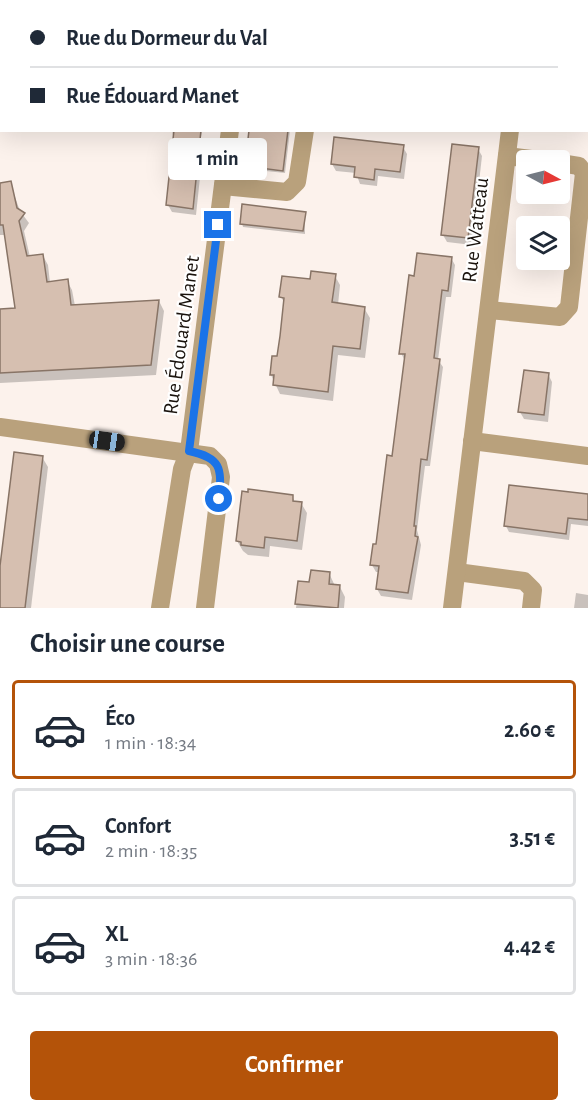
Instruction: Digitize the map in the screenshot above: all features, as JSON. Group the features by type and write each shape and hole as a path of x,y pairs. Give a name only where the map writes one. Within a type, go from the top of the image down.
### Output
{"street":[{"name":"Rue Édouard Manet","path":"160,608 182,469 189,451 230,132"},
{"path":"223,186 287,192 297,182 305,132"},
{"name":"Rue Watteau","path":"452,608 510,132"},
{"name":"Rue Watteau","path":"507,156 516,157"},
{"name":"Rue Watteau","path":"489,310 560,317 569,307 584,172 579,166 570,165"},
{"path":"0,427 189,451 210,456 218,464 221,477 205,608"},
{"path":"472,441 588,456"},
{"path":"457,572 524,581 533,590 531,608"}],"building":[{"path":"174,132 201,132 193,209 166,205"},
{"path":"249,132 288,132 283,171 245,166"},
{"path":"334,137 404,145 400,172 375,169 374,180 354,177 355,167 331,164"},
{"path":"452,144 479,147 468,238 441,235"},
{"path":"11,181 17,208 25,213 19,221 27,256 43,254 47,282 68,279 71,305 159,300 151,365 0,373 0,309 15,308 3,225 0,225 0,183"},
{"path":"242,204 306,212 303,231 240,224"},
{"path":"417,253 452,257 448,291 442,290 434,358 440,359 427,460 421,459 414,526 416,526 415,536 418,537 408,593 376,589 379,566 370,565 373,544 376,544 387,455 392,456 405,354 399,354 409,275 414,276"},
{"path":"311,271 336,274 332,302 365,307 360,349 333,346 328,392 273,385 274,375 270,375 272,356 277,356 280,336 284,298 279,297 282,276 310,279"},
{"path":"524,370 549,373 544,415 518,412"},
{"path":"14,452 43,456 25,608 0,608 0,566"},
{"path":"509,485 588,494 588,520 568,518 566,534 504,526"},
{"path":"248,489 293,495 293,501 302,502 297,541 265,537 264,548 241,545 241,542 236,541 242,491 248,492"},
{"path":"311,570 330,572 329,584 340,585 338,608 295,604 298,581 309,582"}],"route":[{"path":"218,225 189,451 210,456 218,464 221,477 219,499"}]}
